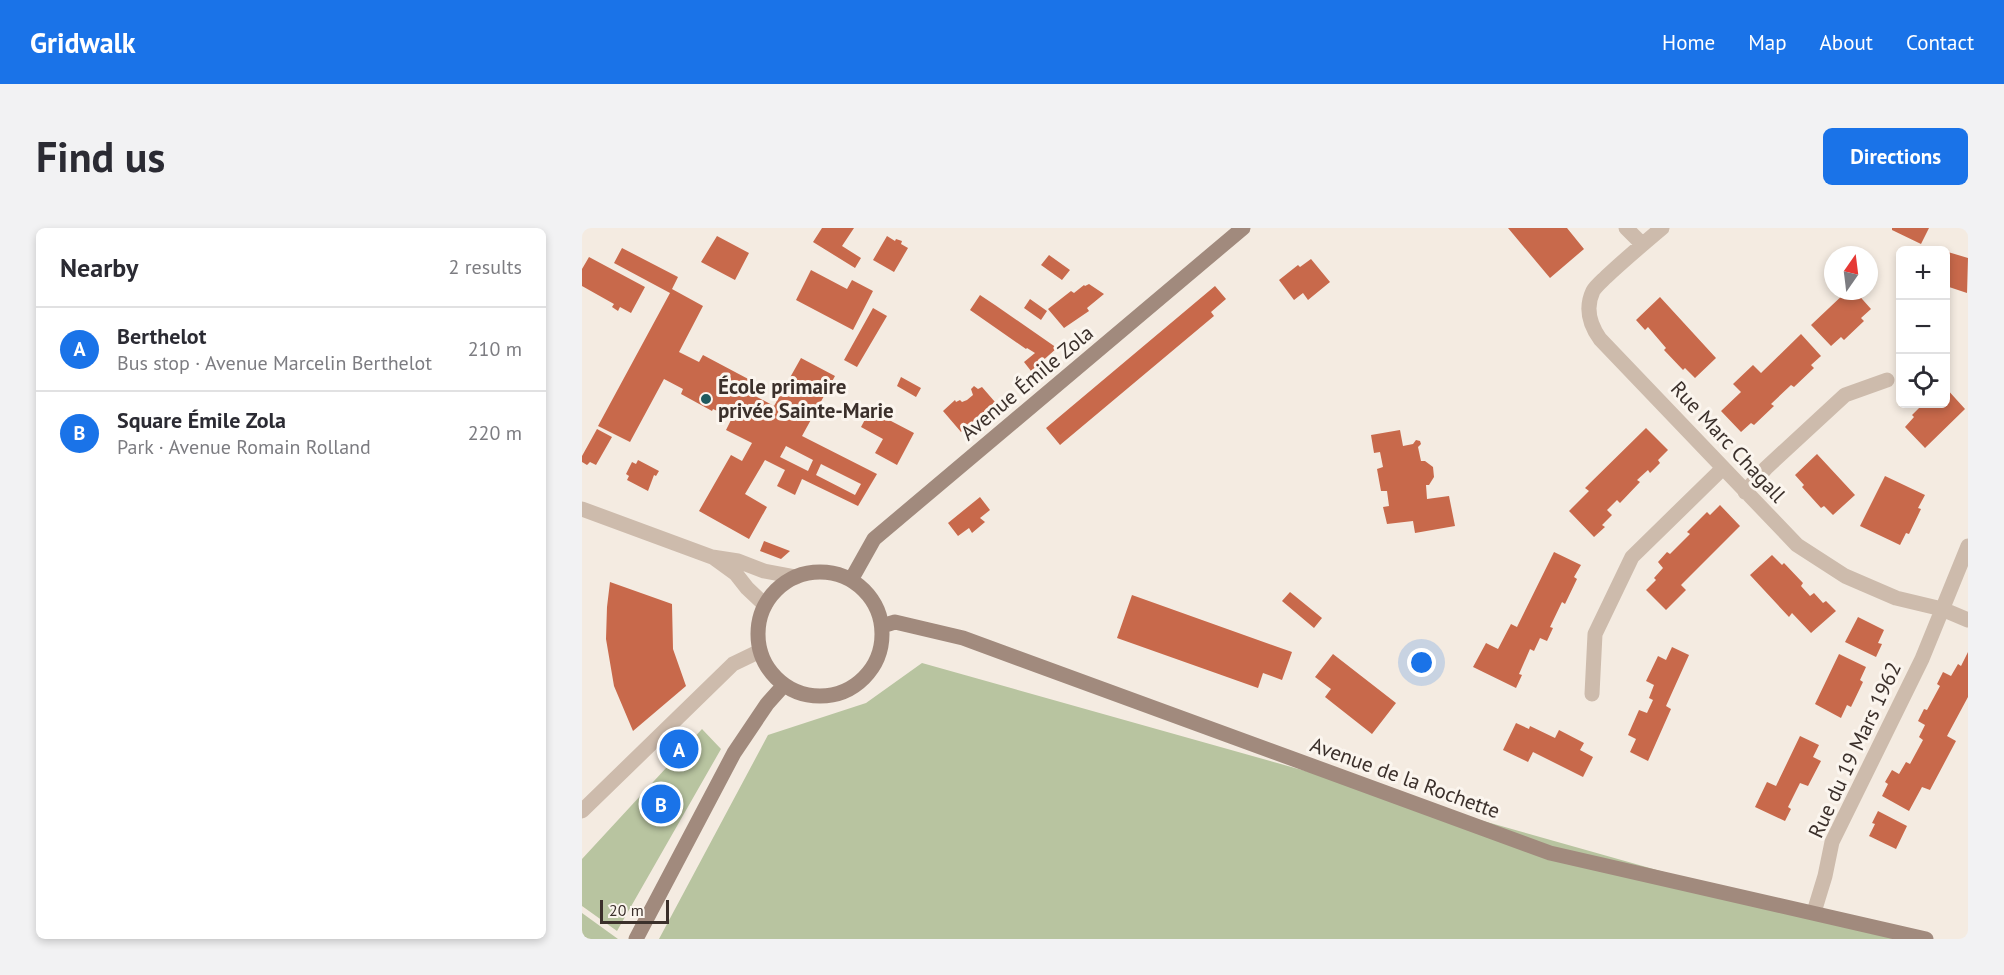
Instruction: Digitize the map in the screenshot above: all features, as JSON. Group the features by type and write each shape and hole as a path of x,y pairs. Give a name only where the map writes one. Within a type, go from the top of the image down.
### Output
{"main road":[{"name":"Avenue Émile Zola","path":"850,580 874,539 1243,228"},
{"path":"809,573 837,575 850,580 872,599 882,626 879,654 873,667 853,687 826,696 811,696 784,685 766,664 760,651 759,627 765,605 784,584 809,573"},
{"name":"Avenue de la Rochette","path":"882,626 895,622 963,638 1550,853 1926,939"},
{"path":"636,939 734,753 755,720 784,685"}],"street":[{"path":"1626,228 1642,244"},
{"name":"Rue Marc Chagall","path":"1662,228 1593,290 1590,304 1592,328 1600,339 1797,545 1845,576 1896,598 1942,609 1968,620"},
{"path":"1745,492 1766,468 1845,395 1887,380"},
{"path":"1593,694 1595,634 1632,557 1723,468"},
{"path":"582,509 712,557 738,561 764,571 796,577"},
{"path":"1942,609 1968,546"},
{"path":"712,557 736,574 765,605"},
{"name":"Rue du 19 Mars 1962","path":"1814,912 1832,842 1922,659 1942,609"},
{"path":"582,811 733,664 760,651"}],"green space":[{"path":"922,663 1902,939 659,939 768,735 866,703"},
{"path":"702,729 721,749 617,931 582,906 582,859"},
{"path":"582,913 618,939 582,939"}],"building":[{"path":"822,228 854,228 842,246 861,258 855,268 813,242"},
{"path":"1508,228 1567,228 1584,249 1550,278"},
{"path":"1892,228 1929,228 1921,244"},
{"path":"717,236 749,253 735,280 701,262"},
{"path":"887,236 895,241 896,239 902,241 901,244 908,248 894,272 873,260"},
{"path":"622,248 678,277 672,289 703,306 679,352 699,362 703,355 752,381 746,391 774,406 801,358 835,376 802,436 877,474 858,506 802,479 795,495 777,486 785,470 765,460 745,494 767,507 749,539 699,511 731,455 742,461 752,443 726,430 732,418 713,409 712,411 681,394 683,389 664,379 630,442 598,426 670,293 614,263","holes":["786,446 813,460 808,471 780,457","821,464 861,484 855,495 816,475"]},
{"path":"1950,253 1968,258 1967,293 1950,287"},
{"path":"1049,255 1070,270 1062,280 1041,265"},
{"path":"589,257 645,287 631,313 620,307 618,311 612,307 614,304 582,286 582,269"},
{"path":"1311,259 1330,282 1308,300 1303,293 1294,300 1279,280 1298,265 1300,267"},
{"path":"811,270 847,289 852,280 873,291 853,330 796,300"},
{"path":"1089,284 1104,294 1087,308 1089,311 1064,328 1048,309 1071,291 1074,293"},
{"path":"1215,286 1226,299 1211,312 1214,316 1060,445 1046,428"},
{"path":"980,295 1057,348 1031,371 1024,362 1035,353 970,310"},
{"path":"1660,297 1716,358 1695,378 1685,368 1683,370 1664,350 1666,348 1648,327 1645,330 1636,320"},
{"path":"1030,299 1047,311 1041,320 1024,308"},
{"path":"1837,300 1863,300 1871,309 1861,318 1864,321 1844,340 1841,337 1831,346 1811,325"},
{"path":"873,308 887,316 857,367 844,360"},
{"path":"1801,334 1821,356 1811,365 1814,368 1771,404 1774,406 1754,425 1751,423 1741,432 1721,411 1741,392 1733,384 1753,365 1761,373"},
{"path":"901,377 921,388 916,397 897,386"},
{"path":"974,386 978,389 982,387 995,402 961,432 943,411 955,400 962,402 967,400 973,395 971,389"},
{"path":"1950,392 1965,409 1925,448 1905,427 1914,417 1912,415 1919,408 1950,408"},
{"path":"870,410 914,433 897,465 875,453 883,439 861,427"},
{"path":"1646,428 1668,450 1650,473 1648,470 1637,480 1640,482 1620,503 1617,500 1607,510 1612,515 1602,525 1605,527 1594,537 1569,511 1589,491 1585,488"},
{"path":"597,429 612,437 596,465 590,462 587,465 582,462 582,456"},
{"path":"1400,430 1403,446 1413,444 1416,440 1420,441 1421,444 1418,447 1421,461 1433,467 1434,477 1429,485 1426,485 1427,499 1449,496 1455,526 1415,533 1413,521 1387,524 1383,507 1389,506 1387,491 1381,491 1377,469 1383,467 1380,452 1374,453 1371,435"},
{"path":"1817,454 1855,495 1833,515 1824,506 1821,508 1802,487 1804,485 1795,475"},
{"path":"638,460 659,471 656,476 654,475 648,491 627,480 629,476 626,474 632,462 636,464"},
{"path":"1885,476 1925,495 1909,534 1906,533 1900,545 1860,526"},
{"path":"980,497 990,510 980,518 985,522 972,533 969,528 958,536 948,523"},
{"path":"1720,505 1740,526 1681,585 1686,590 1666,610 1646,590 1663,568 1658,562 1667,552 1670,554 1690,534 1687,532 1707,512 1710,515"},
{"path":"764,541 790,551 781,559 760,551"},
{"path":"1554,552 1581,565 1574,577 1577,579 1565,604 1562,602 1550,627 1553,628 1547,641 1540,638 1534,651 1530,649 1519,674 1522,675 1516,688 1473,667 1486,643 1498,649 1511,624 1517,627"},
{"path":"1772,555 1782,565 1784,563 1803,583 1801,586 1810,596 1814,593 1823,603 1826,601 1836,611 1811,633 1792,613 1789,617 1750,575"},
{"path":"610,582 672,604 673,649 686,686 633,731 614,686 606,639"},
{"path":"1290,592 1322,618 1314,628 1282,601"},
{"path":"1132,595 1292,652 1282,680 1263,673 1258,688 1117,638"},
{"path":"1858,617 1884,630 1878,643 1882,644 1876,657 1845,642"},
{"path":"1672,647 1689,655 1666,706 1671,709 1648,761 1630,752 1636,739 1628,735 1639,710 1647,713 1653,700 1649,698 1654,685 1646,681 1658,656 1666,660"},
{"path":"1968,652 1968,697 1947,736 1956,741 1930,790 1922,787 1909,811 1882,796 1888,784 1885,782 1892,770 1899,774 1906,762 1910,764 1923,740 1919,737 1925,725 1918,721 1940,686 1937,684 1943,672 1951,676 1958,664 1961,666"},
{"path":"1333,654 1396,703 1372,734 1325,697 1331,689 1315,677"},
{"path":"1839,654 1866,667 1860,680 1863,682 1851,707 1847,705 1841,718 1815,704"},
{"path":"1516,723 1529,729 1530,726 1555,738 1559,730 1584,743 1580,750 1593,757 1583,777 1533,752 1528,762 1503,750"},
{"path":"1800,736 1819,745 1813,757 1821,761 1808,786 1800,783 1788,807 1791,809 1785,821 1755,807 1767,782 1776,786"},
{"path":"1878,811 1907,826 1896,849 1869,836"}],"place":[{"name":"École primaire privée Sainte-Marie","path":"706,399"},
{"name":"Berthelot","path":"679,749"},
{"name":"Square Émile Zola","path":"661,804"}]}
